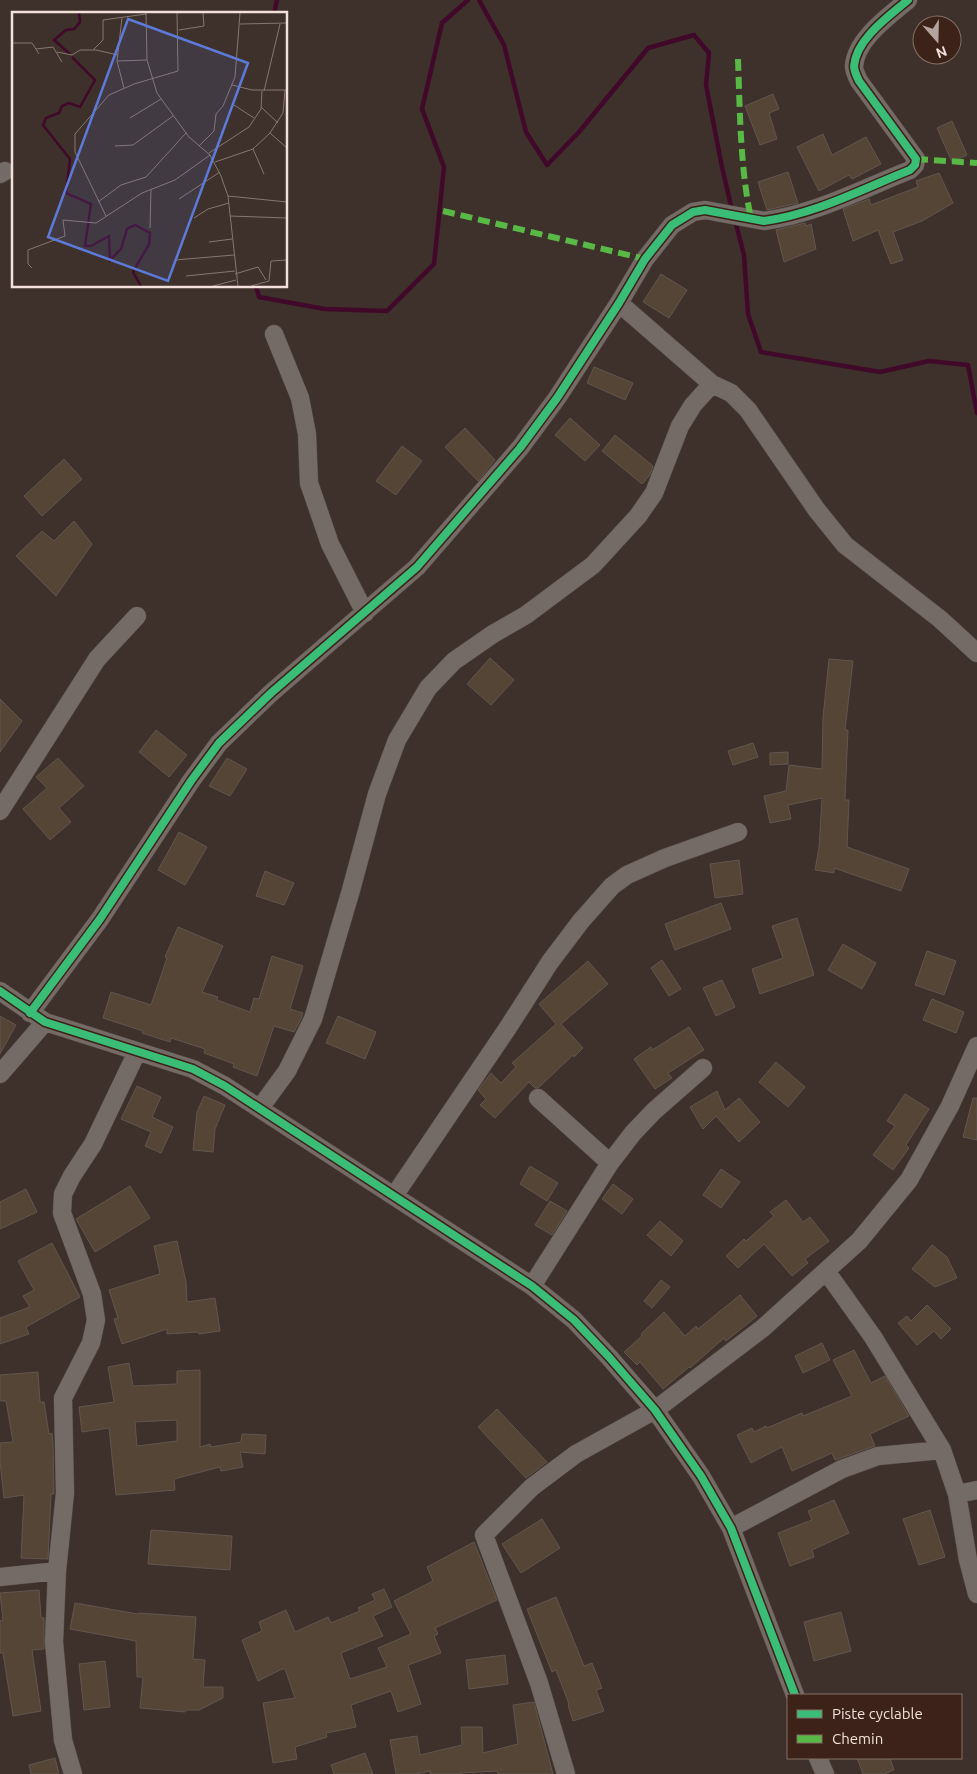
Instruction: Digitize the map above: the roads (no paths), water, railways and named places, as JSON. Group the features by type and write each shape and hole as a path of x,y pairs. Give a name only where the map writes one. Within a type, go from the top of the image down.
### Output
{"street":[{"path":"0,1074 191,781 219,743 270,693 417,567 520,448 557,398 619,303 645,259 672,225 693,212 706,210 764,221 773,220 822,207 910,170 915,165 916,159 859,81 854,67 859,50 877,25 908,0"},
{"path":"619,303 712,384 731,393 748,410 816,509 845,545 940,619 977,653"},
{"path":"274,334 300,398 308,434 310,484 330,544 365,613"},
{"path":"260,1108 287,1071 313,1019 376,794 397,740 428,688 454,661 493,634 526,615 593,565 638,516 654,493 680,426 693,405 712,384"},
{"path":"0,811 97,659 137,616"},
{"path":"394,1196 550,962 612,886 627,875 665,858 738,832"},
{"path":"0,991 37,1017 137,1052 193,1069 260,1108 532,1286 574,1320 656,1410 701,1476 731,1528 795,1694"},
{"path":"566,1774 539,1683 484,1535 532,1486 576,1454 656,1410 763,1328 859,1241 909,1180 950,1106 977,1046"},
{"path":"73,1774 63,1740 54,1642 57,1571 65,1493 63,1398 91,1343 96,1320 92,1294 62,1213 63,1194 72,1176 93,1144 137,1052"},
{"path":"532,1286 610,1163 633,1133 654,1111 704,1068"},
{"path":"538,1098 610,1163"},
{"path":"826,1271 873,1337 942,1450 957,1494 968,1560 977,1594"},
{"path":"731,1528 842,1469 878,1456 942,1450"},
{"path":"957,1494 977,1490"},
{"path":"0,1577 57,1571"},
{"path":"818,1759 824,1774"}],"waterway":[{"path":"274,12 277,0"},
{"path":"257,288 259,297 325,309 387,311 434,264 444,167 422,109 442,23 468,0"},
{"path":"479,0 504,45 526,132 547,165 579,132 648,48 694,35 709,53 706,85 732,210"},
{"path":"735,220 744,255 748,314 761,352 880,372 929,361 968,365 977,413"}]}
